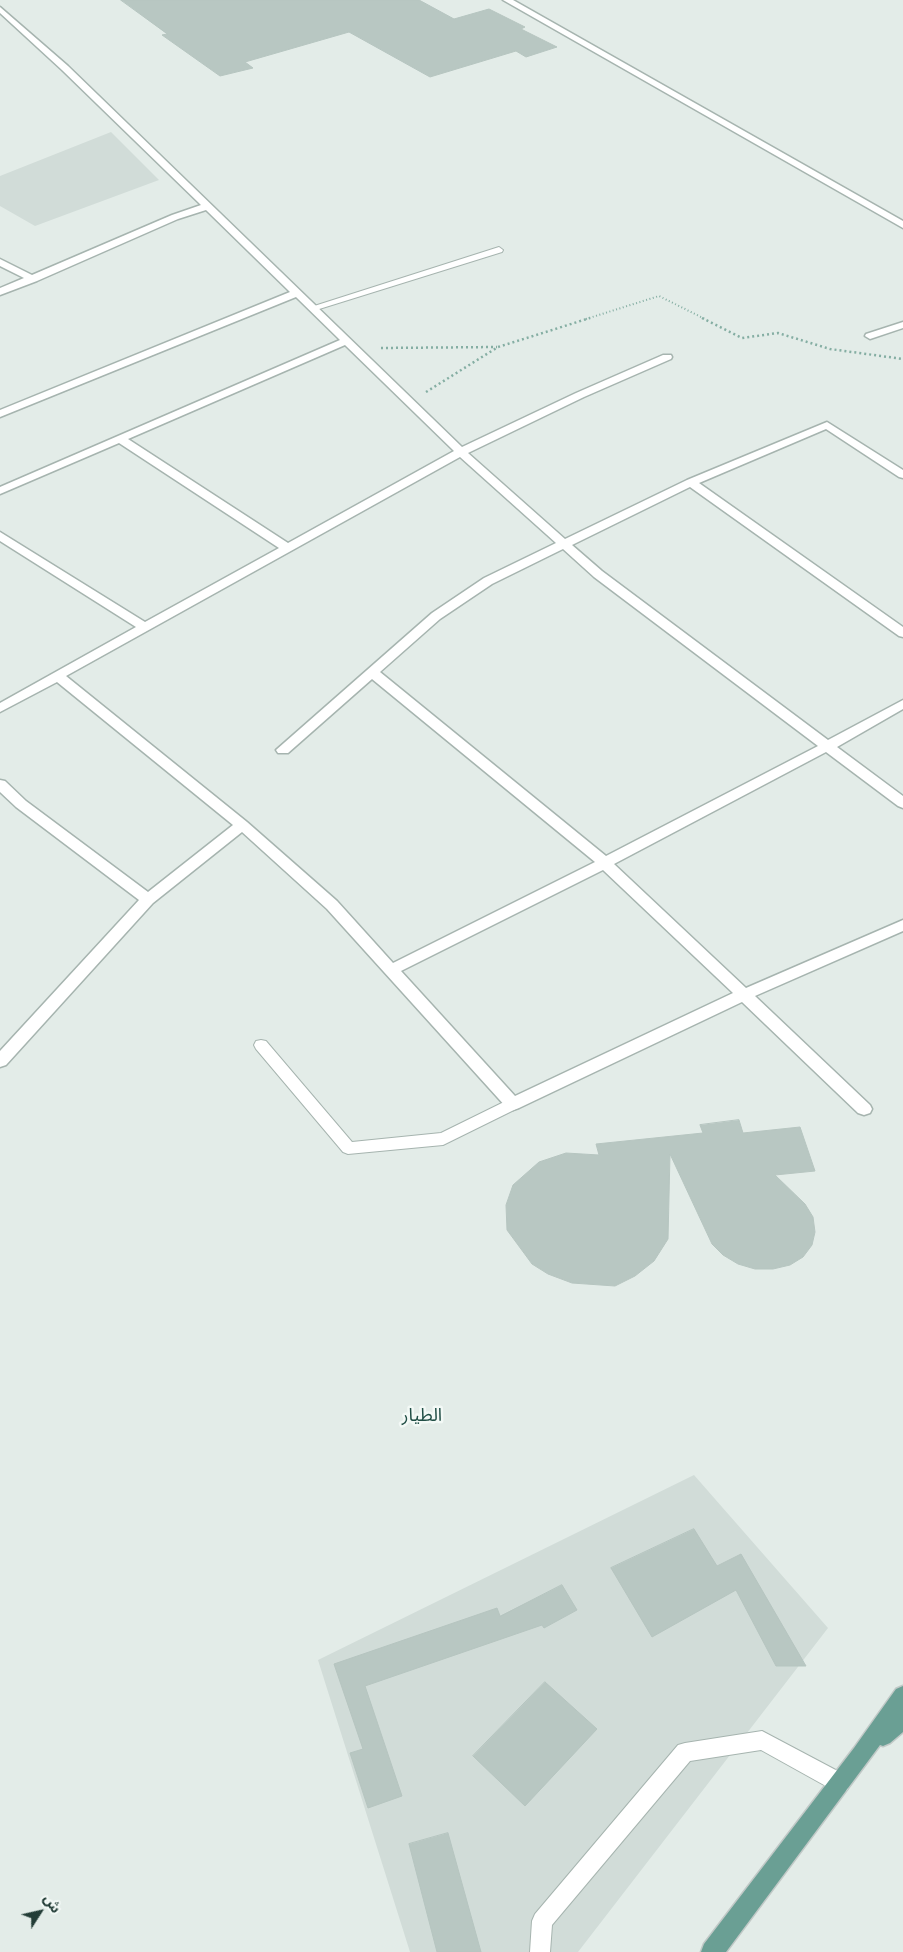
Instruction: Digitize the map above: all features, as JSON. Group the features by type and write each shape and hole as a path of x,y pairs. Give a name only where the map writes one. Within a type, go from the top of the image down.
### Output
{"main road":[{"path":"712,1952 861,1755 903,1696"},
{"path":"861,1755 903,1718"}],"street":[{"path":"507,0 903,225"},
{"path":"0,9 65,68 461,452 598,574 903,803"},
{"path":"0,292 175,217 207,206"},
{"path":"0,262 33,279"},
{"path":"0,414 297,293"},
{"path":"870,336 903,325"},
{"path":"0,492 120,439 350,344"},
{"path":"0,708 59,677 461,452 580,395 667,357"},
{"path":"283,750 436,616 488,581 691,482 828,425 903,475"},
{"path":"120,439 288,549"},
{"path":"691,482 903,633"},
{"path":"0,536 146,628"},
{"path":"372,672 605,863 864,1109"},
{"path":"59,677 242,825 332,905 513,1104 745,994 903,925"},
{"path":"391,970 605,863 828,746 903,704"},
{"path":"0,784 21,804 148,899"},
{"path":"0,1061 148,899 242,825"}],"lane":[{"path":"313,308 499,250"},
{"path":"261,1045 348,1148 443,1139 513,1104"},
{"path":"540,1952 542,1921 685,1752 762,1740 840,1783"}],"path":[{"path":"410,402 498,347 659,296 742,338 778,333 830,349 903,359"},
{"path":"350,344 498,347"}],"shaded area":[{"path":"111,132 159,180 35,226 0,206 0,176"},
{"path":"694,1475 828,1628 578,1952 410,1952 318,1660"}],"building":[{"path":"121,0 419,0 454,19 489,9 525,27 521,29 557,47 526,57 516,51 430,77 349,32 245,62 253,68 220,76 162,35 167,34"},
{"path":"739,1120 743,1133 800,1127 815,1171 775,1175 805,1204 813,1217 815,1232 812,1245 803,1257 790,1265 773,1269 755,1269 738,1264 723,1255 712,1244 670,1154 668,1239 654,1261 635,1276 615,1286 572,1283 548,1274 532,1264 507,1230 506,1205 513,1185 539,1162 566,1153 599,1155 596,1144 703,1133 700,1125"},
{"path":"694,1529 717,1566 741,1554 806,1666 776,1666 736,1590 652,1637 611,1568"},
{"path":"562,1585 577,1610 544,1628 542,1625 365,1686 402,1796 368,1808 350,1753 363,1749 334,1664 497,1608 500,1616"},
{"path":"545,1682 597,1729 525,1806 473,1756"},
{"path":"448,1833 481,1952 437,1952 409,1844"}],"district":[{"name":"الطيار","path":"422,1416"}]}
